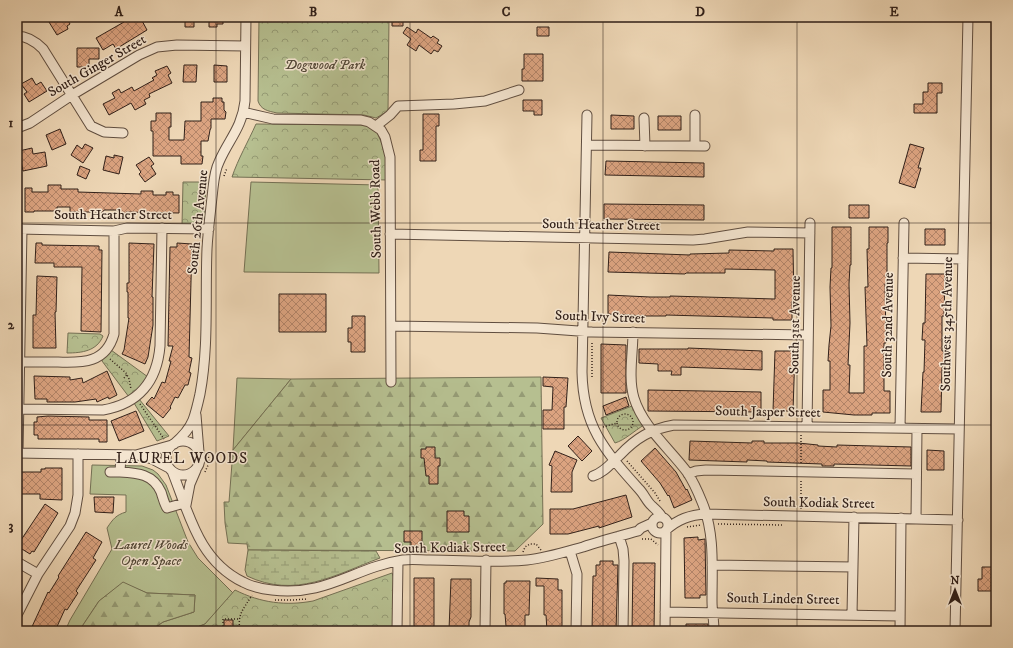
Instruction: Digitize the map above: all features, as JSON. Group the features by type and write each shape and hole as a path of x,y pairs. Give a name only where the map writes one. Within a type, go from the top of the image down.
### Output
{"street":[{"name":"South 26th Avenue","path":"173,445 188,429 196,412 203,376 205,352 207,248 216,170 219,161 238,129 243,112 245,101 246,17"},
{"name":"Southwest 345th Avenue","path":"955,631 958,520 955,429 963,259 968,17"},
{"path":"17,36 22,36 35,41 43,49 91,126 104,132 124,133"},
{"name":"South Ginger Street","path":"17,128 30,123 72,95 157,46 245,46"},
{"path":"243,112 273,119 361,120 376,126 390,115 398,106 454,104 485,101 519,90"},
{"path":"587,115 582,386 593,429 602,445 640,490 651,506 655,508 662,544 665,546 665,631"},
{"path":"695,146 696,115"},
{"path":"644,118 644,146"},
{"name":"South Webb Road","path":"376,126 386,137 390,157 391,382"},
{"path":"587,145 705,146"},
{"name":"South 31st Avenue","path":"803,427 808,335 810,223"},
{"name":"South 32nd Avenue","path":"900,428 904,223"},
{"path":"18,409 103,410 113,408 128,402 140,393 151,380 158,365 159,356 162,228"},
{"path":"19,229 20,362 18,453 136,455 152,459 180,475 201,470 204,454 191,444 184,442 136,455"},
{"name":"South Heather Street","path":"19,229 209,229"},
{"path":"20,362 81,362 92,360 103,352 109,345 114,334 114,230"},
{"name":"South Heather Street","path":"390,234 693,240 748,232 810,233"},
{"path":"903,258 963,259"},
{"name":"South Ivy Street","path":"391,326 537,328 583,332 808,335"},
{"path":"633,332 632,386 634,398 639,410 652,430 688,474 702,502 709,524 712,551 714,631"},
{"name":"South 26th Avenue","path":"196,412 204,454"},
{"name":"South Jasper Street","path":"593,476 604,470 634,441 652,430 665,427 683,425 955,429"},
{"path":"916,519 917,428"},
{"path":"170,470 166,456 169,448 173,445"},
{"path":"17,615 38,574 70,526 75,513 78,495 78,454"},
{"path":"120,472 121,455"},
{"name":"South Kodiak Street","path":"170,470 194,531 211,556 227,572 241,582 258,588 288,592 318,589 386,563 405,560 526,560 545,557 638,531 641,532 659,526 670,518 682,524 688,516 706,514 958,520"},
{"name":"South Kodiak Street","path":"185,505 190,484 201,470"},
{"path":"688,474 706,470 916,474"},
{"path":"110,472 139,473 146,475 159,487 167,508 185,505"},
{"path":"852,614 854,517"},
{"path":"900,631 901,518"},
{"path":"619,536 623,549 624,561 622,631"},
{"path":"570,551 577,574 576,631"},
{"path":"485,631 486,560"},
{"path":"397,631 398,561"},
{"path":"17,562 38,574"},
{"path":"712,565 853,567"},
{"name":"South Linden Street","path":"665,612 900,616"}],"path":[{"path":"223,182 228,163"},
{"path":"592,337 592,382"},
{"path":"103,352 127,374 131,390 136,396 137,401 164,439"},
{"path":"124,378 127,374"},
{"path":"617,423 619,416 626,414 632,418 632,426 635,429"},
{"path":"617,423 622,429 627,429 632,426"},
{"path":"604,431 602,428 617,423"},
{"path":"800,513 802,435 799,435 803,427"},
{"path":"201,470 209,463 204,454"},
{"path":"624,458 655,492 661,503"},
{"path":"682,524 785,526"},
{"path":"523,552 525,547 530,544 536,544 541,550"},
{"path":"248,593 256,596"},
{"path":"238,619 223,619 223,630 240,630 238,619 240,613 252,595"},
{"path":"273,600 312,598"}],"green space":[{"name":"Dogwood Park","path":"259,17 389,17 388,111 376,118 364,115 277,113 263,108 258,101"},
{"path":"256,124 366,125 377,132 386,154 388,180 232,177"},
{"path":"183,182 207,182 204,209 206,217 201,222 192,225 182,225"},
{"path":"251,182 378,185 379,273 244,272"},
{"path":"68,333 100,334 103,336 93,348 83,352 67,353"},
{"path":"111,350 148,377 129,397 102,361 103,356"},
{"path":"541,377 543,524 515,551 248,550 247,544 228,543 224,502 229,502 233,450 291,379"},
{"path":"237,378 291,379 233,450"},
{"path":"139,399 169,436 157,441 134,403"},
{"path":"632,406 644,425 626,438 615,443 601,418"},
{"name":"Laurel Woods Open Space","path":"92,465 142,466 153,470 166,485 188,542 198,558 233,593 205,624 187,631 150,631 163,622 194,612 195,595 147,593 123,583 99,601 79,631 65,631 112,549 107,528 115,518 126,512 126,495 90,494"},
{"path":"248,550 376,551 380,558 315,582 298,585 282,585 265,583 247,576 245,570"},
{"path":"392,573 394,578 393,631 187,631 205,624 235,590 264,601 293,603 313,601"},
{"path":"123,582 147,593 195,595 194,612 163,622 150,631 79,631 99,601"}],"building":[{"path":"58,17 66,17 70,24 67,26 68,29 57,35 49,22"},
{"path":"121,17 140,17 147,30 116,49 113,44 103,50 96,38 124,22"},
{"path":"185,17 194,17 194,27 185,27"},
{"path":"209,17 223,17 223,24 217,24 217,27 209,27"},
{"path":"392,17 403,17 403,26 392,26"},
{"path":"407,27 416,33 418,29 431,38 433,36 439,40 437,43 442,46 438,52 434,50 431,54 419,45 416,51 407,45 411,39 403,33"},
{"path":"537,27 549,27 549,36 537,36"},
{"path":"77,48 99,48 99,59 89,59 89,67 77,67"},
{"path":"524,54 543,54 543,81 522,81"},
{"path":"184,65 197,65 196,82 183,82"},
{"path":"214,65 227,66 227,82 214,82"},
{"path":"167,66 171,73 168,75 172,83 149,94 150,97 144,100 146,104 135,110 131,103 109,115 103,104 115,98 112,93 119,89 121,93 132,87 134,91 154,80 152,78 157,75 155,71"},
{"path":"32,78 36,85 41,82 47,91 29,102 24,94 27,92 21,84"},
{"path":"928,83 942,83 942,93 937,93 937,113 914,113 914,104 923,104 923,92 928,92"},
{"path":"213,98 222,98 222,102 224,102 224,110 226,112 225,119 211,119 211,128 208,141 201,141 201,156 203,156 202,164 181,164 181,156 153,156 153,131 151,131 151,121 156,121 156,113 171,113 169,140 184,140 185,121 201,121 201,102 213,102"},
{"path":"523,100 542,100 542,115 534,115 534,111 523,111"},
{"path":"423,114 439,114 439,126 436,126 436,161 420,161 420,150 423,150"},
{"path":"611,115 634,116 634,129 611,129"},
{"path":"658,116 681,116 681,130 658,130"},
{"path":"60,129 66,144 52,150 46,135"},
{"path":"85,144 93,148 83,163 71,155 77,145 82,149"},
{"path":"910,144 924,148 918,168 921,168 915,188 899,183"},
{"path":"32,148 33,154 45,152 47,166 23,171 19,151"},
{"path":"114,155 123,157 119,174 103,170 106,156 114,158"},
{"path":"149,157 154,164 151,166 156,174 145,182 139,174 141,172 136,165"},
{"path":"606,161 704,163 704,177 605,175"},
{"path":"80,166 90,170 86,179 77,175"},
{"path":"48,185 61,185 61,189 78,189 78,192 141,194 141,191 153,191 153,195 166,195 166,192 173,192 173,195 179,195 179,213 126,212 126,214 118,214 118,210 104,210 103,212 70,212 70,207 57,207 57,211 25,212 25,188 32,188 32,192 48,192"},
{"path":"604,204 704,205 704,220 604,219"},
{"path":"849,205 869,205 869,218 849,218"},
{"path":"832,227 851,227 848,365 850,365 849,393 864,393 864,346 867,346 865,287 868,287 867,249 869,249 869,227 888,227 887,284 885,284 886,343 884,343 884,391 890,391 890,413 854,415 823,412 823,390 830,390 830,361 828,361 831,326 830,287 832,268"},
{"path":"925,229 945,229 945,245 925,245"},
{"path":"36,243 42,243 42,245 99,246 99,250 102,250 101,332 81,331 82,267 54,267 54,263 35,263"},
{"path":"129,243 154,244 152,297 153,325 148,357 145,364 122,354 129,318 127,283 129,283"},
{"path":"177,243 192,244 189,357 192,358 189,372 191,373 188,385 185,385 178,398 175,397 170,407 171,408 163,418 146,404 152,397 154,399 162,382 165,383 171,361 169,361 173,346 168,346 170,247 177,247"},
{"path":"774,249 793,249 794,301 792,301 792,320 773,320 773,318 608,314 608,295 775,299 775,270 725,269 725,273 685,274 608,272 609,252 690,255 729,253 729,250 774,251"},
{"path":"926,274 945,274 944,316 942,316 942,351 944,351 944,367 942,367 941,412 921,412 925,340 922,340 923,323 925,323"},
{"path":"37,276 57,277 55,312 56,348 33,348 33,315 36,315"},
{"path":"279,294 326,294 326,332 279,332"},
{"path":"352,316 365,316 365,352 351,352 351,342 348,342 348,328 352,328"},
{"path":"601,344 626,345 626,393 601,393"},
{"path":"688,348 762,351 762,370 681,367 681,375 671,375 672,371 658,371 658,364 639,363 639,349"},
{"path":"775,351 795,351 793,411 773,411"},
{"path":"107,371 117,395 109,399 108,397 97,402 96,399 75,402 47,402 47,399 35,399 34,376 70,377 70,380 82,378 83,383"},
{"path":"543,377 568,378 566,407 564,407 564,429 543,429 543,410 552,410 553,387 543,386"},
{"path":"648,390 761,392 761,412 648,411"},
{"path":"626,397 629,406 606,415 603,406"},
{"path":"136,411 144,431 119,441 111,421"},
{"path":"37,417 89,417 89,420 107,420 107,442 99,442 99,439 38,439 38,435 34,435 34,422 37,422"},
{"path":"578,436 592,451 582,461 568,446"},
{"path":"690,441 752,443 752,441 764,441 764,443 798,443 837,447 837,445 911,447 911,466 834,464 834,466 822,466 822,464 747,460 747,462 689,460"},
{"path":"426,447 435,447 435,458 440,458 440,466 438,466 438,484 429,484 429,476 426,476 424,458 421,458 421,449 426,449"},
{"path":"655,448 676,472 692,500 674,508 669,495 668,496 660,483 641,461"},
{"path":"927,450 944,451 944,470 927,470"},
{"path":"555,451 577,460 572,472 572,492 551,492 552,466 549,465"},
{"path":"62,468 62,500 40,499 40,494 17,494 17,476 20,476 20,472 41,472 41,469"},
{"path":"626,495 632,517 599,528 599,526 568,534 550,534 550,509 573,509"},
{"path":"94,497 114,497 113,513 95,512"},
{"path":"45,504 58,513 34,552 32,551 30,554 17,546"},
{"path":"447,511 464,511 464,516 469,516 469,532 447,532"},
{"path":"404,531 422,531 421,546 411,546 411,542 404,542"},
{"path":"86,532 102,542 93,558 96,560 76,591 78,593 67,610 65,609 55,631 30,631 48,592 49,593"},
{"path":"698,537 698,540 705,539 706,595 700,595 700,598 685,598 684,538"},
{"path":"600,561 613,561 613,565 618,565 616,631 592,631 593,576 596,576 596,565 600,565"},
{"path":"633,563 655,563 654,631 632,631"},
{"path":"982,567 994,567 994,573 996,573 996,585 994,585 994,591 978,591 978,579 982,579"},
{"path":"414,578 434,578 434,631 414,631"},
{"path":"536,578 558,579 558,590 562,590 562,631 547,631 546,615 544,615 544,586 536,586"},
{"path":"451,579 471,579 471,617 469,622 469,630 449,630"},
{"path":"506,581 530,581 529,615 525,615 525,627 506,626 504,614 504,583 506,583"},
{"path":"224,620 233,620 233,629 224,629"},
{"path":"686,624 708,624 708,631 686,631"}],"district":[{"name":"LAUREL WOODS","path":"182,458"}]}
